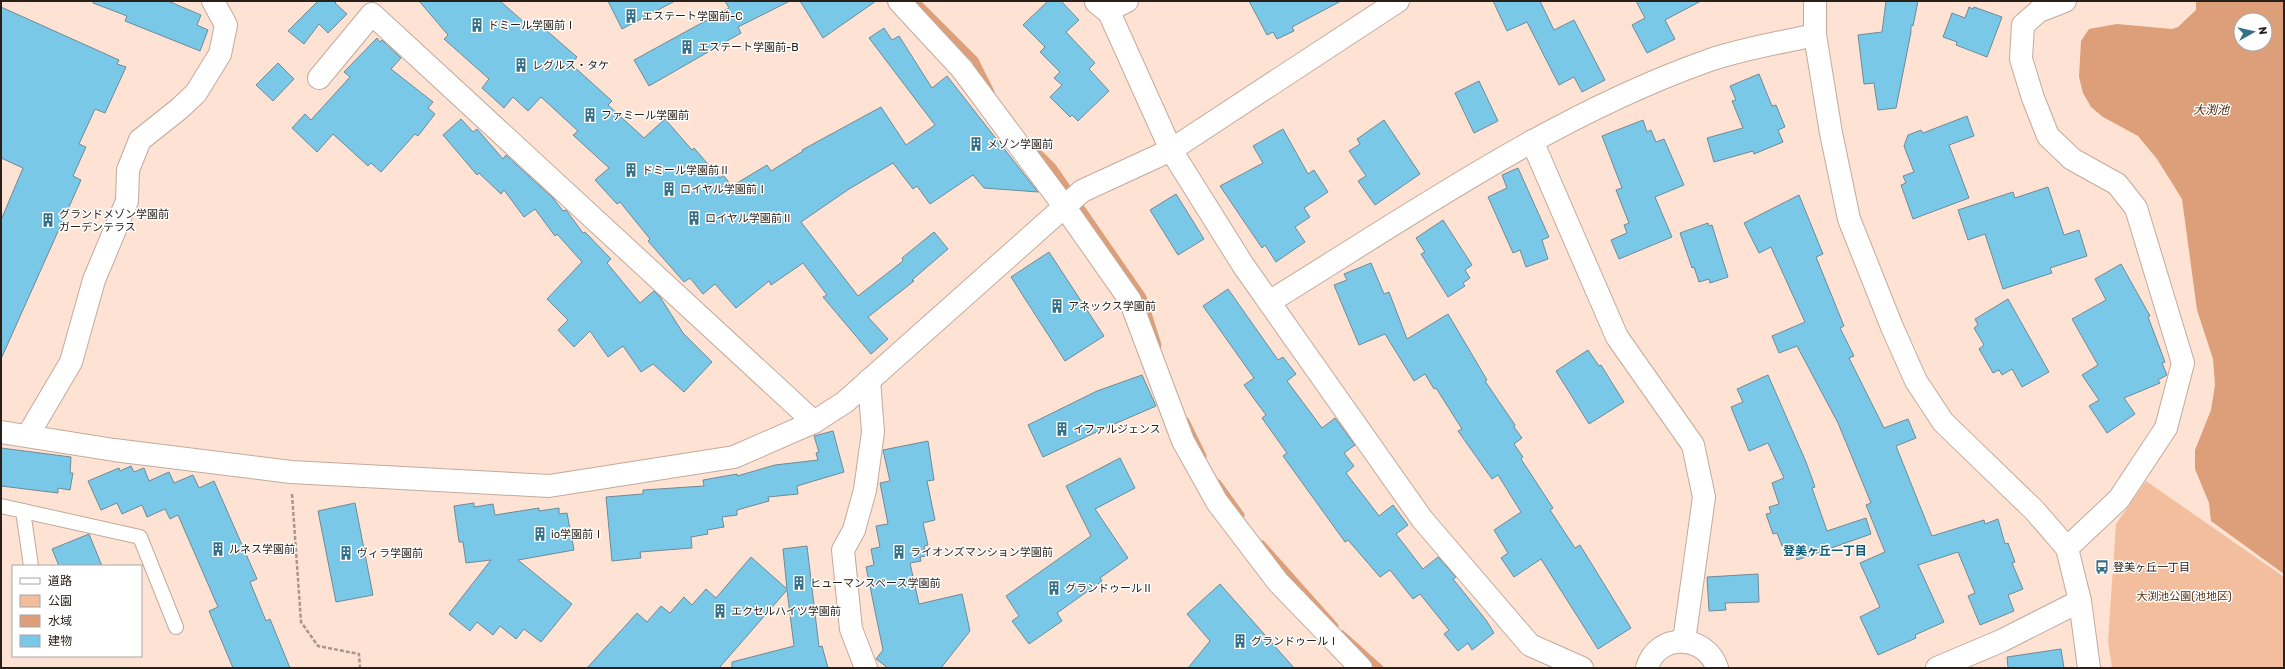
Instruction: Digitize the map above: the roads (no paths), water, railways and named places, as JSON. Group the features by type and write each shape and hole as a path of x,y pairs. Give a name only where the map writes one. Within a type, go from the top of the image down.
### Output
{"street":[{"path":"28,436 71,362 94,280 127,201 128,170 140,140 179,109 196,93 220,54 226,26 213,1"},
{"path":"899,1 962,69 1071,200 1130,300 1183,441 1217,502 1278,582 1361,668"},
{"path":"1127,1 1102,4 1171,150 1243,265 1422,519 1530,645 1582,668"},
{"path":"1,432 114,450 290,472 549,486 734,457 814,422 845,402 1071,200 1171,150 1398,1"},
{"path":"1815,1 1815,35 1831,133 1849,219 1892,327 1916,381 1943,422 2035,511 2067,548 2080,601 2089,668"},
{"path":"2065,1 2039,11 2023,25 2021,59 2033,98 2048,136 2072,159 2117,184 2136,208 2183,363 2166,428 2119,499 2067,548"},
{"path":"319,78 372,14 814,422"},
{"path":"1269,302 1532,141 1635,89 1709,60 1815,35"},
{"path":"1532,141 1618,337 1693,445 1704,497 1684,641"},
{"path":"866,668 851,629 843,550 854,530 865,490 873,432 869,380"},
{"path":"1937,668 2002,641 2080,601"},
{"path":"1647,668 1656,652 1666,644 1684,641 1703,647 1714,659 1717,668"}],"lane":[{"path":"1,506 140,537 176,627"},
{"path":"23,511 31,565"}],"water":[{"name":"大渕池","path":"2196,1 2284,1 2284,574 2211,521 2209,503 2195,469 2195,450 2211,410 2215,385 2213,359 2197,310 2182,199 2157,159 2138,136 2103,117 2091,107 2083,93 2079,77 2081,41 2089,29 2117,24 2172,29 2178,27 2196,10"}],"waterway":[{"path":"916,1 975,60 991,92"},
{"path":"1030,144 1053,167 1143,297 1158,345"},
{"path":"1186,421 1203,456"},
{"path":"1218,483 1241,515"},
{"path":"1262,544 1335,626"},
{"path":"1342,634 1380,668"}],"place":[{"name":"エステート学園前-C","path":"631,16"},
{"name":"ドミール学園前Ⅰ","path":"477,25"},
{"name":"エステート学園前-B","path":"687,47"},
{"name":"レグルス・タケ","path":"521,65"},
{"name":"ファミール学園前","path":"590,115"},
{"name":"メゾン学園前","path":"976,144"},
{"name":"ドミール学園前Ⅱ","path":"631,170"},
{"name":"ロイヤル学園前Ⅰ","path":"669,189"},
{"name":"ロイヤル学園前Ⅱ","path":"694,218"},
{"name":"グランドメゾン学園前 ガーデンテラス","path":"48,220"},
{"name":"アネックス学園前","path":"1057,306"},
{"name":"イファルジェンス","path":"1062,429"},
{"name":"io学園前Ⅰ","path":"540,534"},
{"name":"ルネス学園前","path":"218,549"},
{"name":"ライオンズマンション学園前","path":"899,552"},
{"name":"ヴィラ学園前","path":"346,553"},
{"name":"登美ヶ丘一丁目","path":"2102,567"},
{"name":"ヒューマンスペース学園前","path":"799,583"},
{"name":"グランドゥールⅡ","path":"1054,588"},
{"name":"エクセルハイツ学園前","path":"720,611"},
{"name":"グランドゥールⅠ","path":"1240,641"}],"district":[{"name":"登美ヶ丘一丁目","path":"1825,551"}],"park label":[{"name":"大渕池公園(池地区)","path":"2184,596"}]}
